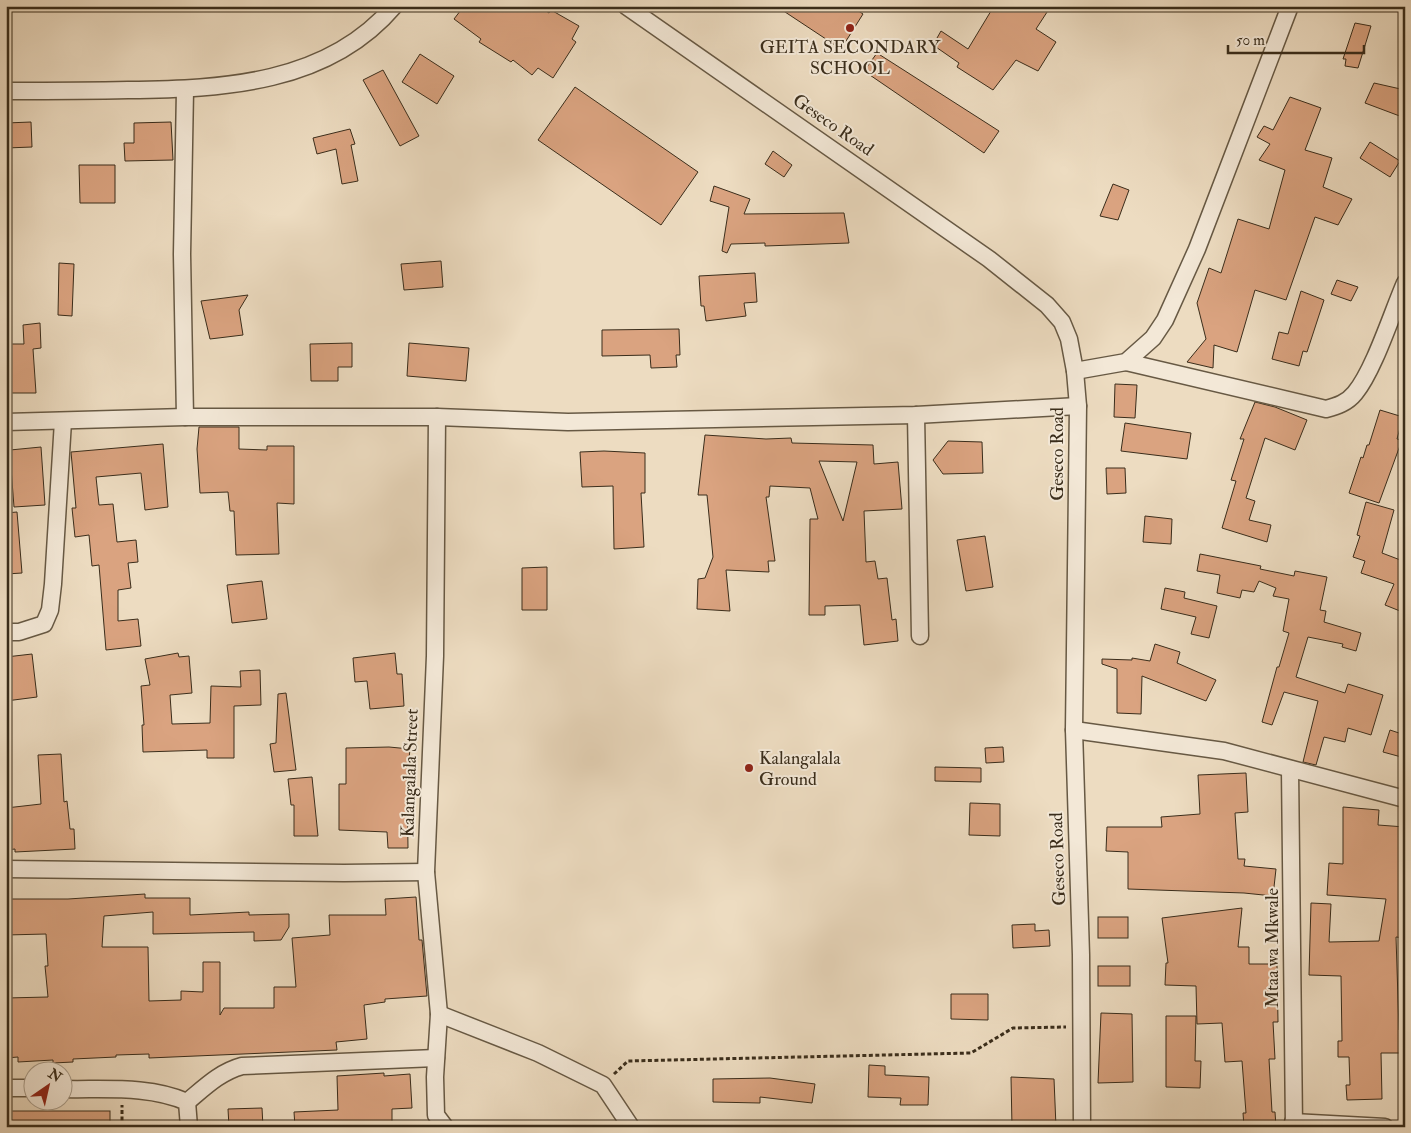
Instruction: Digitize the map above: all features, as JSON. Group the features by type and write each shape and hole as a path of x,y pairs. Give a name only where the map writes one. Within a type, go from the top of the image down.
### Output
{"street":[{"path":"6,92 185,90 265,80 303,69 334,56 366,35 394,6"},
{"name":"Geseco Road","path":"626,6 989,259 1047,305 1062,322 1075,371 1078,406 1074,730 1082,1027 1082,1127"},
{"path":"1126,362 1153,338 1166,320 1197,249 1290,6"},
{"path":"185,90 182,254 185,417"},
{"path":"1075,371 1126,362 1326,410 1341,405 1355,393 1367,374 1405,283"},
{"path":"6,422 185,417 437,417 568,422 916,415 1078,406"},
{"path":"916,415 920,636"},
{"name":"Kalangalala Street","path":"437,417 435,656 426,872 440,1014 436,1058 436,1115 445,1127"},
{"path":"6,632 19,632 44,624 50,610 58,534 63,421"},
{"path":"1074,730 1224,751 1405,799"},
{"name":"Mtaa wa Mkwale","path":"1290,769 1293,1124"},
{"path":"6,869 324,873 426,872"},
{"path":"440,1014 538,1052 603,1085 631,1127"},
{"path":"188,1102 215,1078 230,1069 242,1066 436,1058"},
{"path":"6,1088 22,1088"},
{"path":"72,1089 149,1091 172,1095 188,1102"},
{"path":"188,1102 189,1127"},
{"path":"1293,1124 1385,1127"}],"path":[{"path":"603,1085 628,1061 971,1053 1012,1028 1082,1027"}],"building":[{"path":"464,6 539,6 549,13 551,10 579,26 572,39 576,42 553,78 538,68 532,75 513,60 511,62 479,42 481,39 454,19"},
{"name":"GEITA SECONDARY SCHOOL","path":"776,6 851,6 863,14 841,49"},
{"path":"994,6 1051,6 1036,29 1056,42 1038,71 1016,60 993,90 957,67 959,63 933,45 941,31 968,49"},
{"path":"1355,23 1371,26 1358,68 1345,66 1346,59 1343,59"},
{"path":"877,53 999,131 984,153 864,71"},
{"path":"420,54 454,76 437,104 402,82"},
{"path":"383,70 419,136 400,146 363,80"},
{"path":"1374,83 1405,90 1405,118 1365,103"},
{"path":"575,87 698,172 661,225 538,140"},
{"path":"1290,97 1321,108 1305,150 1332,158 1323,187 1352,199 1338,225 1315,217 1286,300 1255,290 1237,352 1214,345 1213,368 1187,362 1206,339 1197,303 1209,268 1221,273 1238,219 1269,229 1285,170 1259,160 1270,144 1257,137 1264,126 1273,130"},
{"path":"31,122 32,147 6,148 6,123"},
{"path":"171,122 173,160 125,161 124,143 134,143 134,123"},
{"path":"350,129 355,144 351,145 358,181 342,184 336,149 317,154 313,138"},
{"path":"1370,142 1400,161 1390,177 1360,158"},
{"path":"773,151 792,165 784,177 765,164"},
{"path":"79,165 115,165 115,203 80,203"},
{"path":"1113,184 1129,190 1118,220 1100,216"},
{"path":"714,186 750,199 744,214 844,213 849,243 765,246 765,243 731,244 727,253 722,251 729,207 710,201"},
{"path":"441,261 443,287 404,290 401,264"},
{"path":"59,263 74,264 72,316 58,315"},
{"path":"755,273 757,302 744,303 746,316 706,321 704,306 701,306 699,276"},
{"path":"1337,280 1358,287 1351,301 1331,294"},
{"path":"1301,291 1324,300 1307,352 1303,351 1299,366 1272,359 1279,332 1288,334"},
{"path":"248,295 239,310 243,335 210,339 201,301"},
{"path":"40,323 41,348 33,349 36,393 8,393 6,344 24,344 23,325"},
{"path":"679,329 680,355 676,355 677,367 651,368 650,355 602,356 602,330"},
{"path":"352,343 352,367 338,367 338,381 311,381 310,344"},
{"path":"409,343 469,348 466,381 407,376"},
{"path":"1115,384 1137,385 1135,418 1114,417"},
{"path":"1255,402 1275,407 1307,420 1295,450 1265,438 1246,498 1255,501 1249,520 1271,525 1267,542 1222,528 1236,481 1231,480 1244,439 1240,439"},
{"path":"1380,410 1403,417 1397,439 1402,440 1379,503 1349,493 1361,457 1363,458 1367,445 1369,445"},
{"path":"1125,423 1191,433 1187,459 1121,451"},
{"path":"199,427 239,427 239,449 267,450 267,446 294,446 294,504 277,503 279,554 236,555 234,511 230,511 228,492 200,493 197,449"},
{"path":"705,435 766,439 791,438 792,443 873,445 874,464 898,462 902,509 864,511 866,562 875,561 878,579 887,578 892,620 896,619 898,641 864,645 860,605 825,606 825,615 809,615 810,519 818,519 810,488 770,486 769,497 766,497 775,561 768,561 769,572 726,570 730,611 697,609 698,579 705,578 713,557 707,495 698,495","holes":["819,461 857,462 843,521"]},
{"path":"948,441 982,442 983,473 943,474 933,460"},
{"path":"163,444 168,507 145,510 141,473 96,477 99,505 113,504 117,542 136,540 138,562 128,563 131,588 118,590 118,621 138,619 141,646 106,650 99,565 92,566 89,535 75,537 72,508 76,508 71,452"},
{"path":"41,447 45,505 14,507 11,468 6,468 6,454 10,454 10,450"},
{"path":"580,452 645,453 645,493 641,493 644,547 614,549 613,486 582,487"},
{"path":"1106,468 1125,468 1126,493 1107,494"},
{"path":"1366,502 1394,510 1382,553 1403,561 1405,559 1405,613 1385,605 1394,584 1361,573 1365,561 1353,557 1360,536 1357,535"},
{"path":"17,512 22,573 6,574 6,513"},
{"path":"1145,516 1172,519 1171,544 1143,542"},
{"path":"985,536 993,587 966,591 957,540"},
{"path":"1200,554 1261,566 1260,569 1294,576 1295,571 1327,577 1320,610 1326,611 1324,622 1361,633 1356,651 1342,647 1343,644 1308,637 1296,677 1345,693 1348,684 1383,695 1371,735 1348,728 1345,742 1324,737 1316,765 1303,762 1318,701 1284,692 1272,725 1262,722 1277,667 1279,667 1289,633 1283,631 1289,599 1273,596 1276,588 1259,581 1254,592 1242,590 1240,598 1217,593 1220,575 1197,571"},
{"path":"547,567 547,610 522,610 522,568"},
{"path":"262,581 267,619 232,623 227,585"},
{"path":"1165,588 1185,592 1184,598 1217,606 1209,638 1191,634 1196,617 1161,609"},
{"path":"1155,644 1180,652 1177,663 1216,680 1206,701 1142,676 1141,714 1117,713 1117,669 1102,664 1102,659 1132,660 1132,658 1150,661"},
{"path":"178,653 179,657 189,656 192,693 170,695 172,724 210,723 211,686 241,687 240,671 260,670 261,705 234,706 234,758 207,758 207,750 143,752 142,725 144,725 141,686 150,685 145,659"},
{"path":"395,653 397,674 402,674 404,706 370,709 367,681 355,682 353,658"},
{"path":"32,654 37,697 6,701 6,657"},
{"path":"286,693 296,770 274,772 270,744 276,743 278,694"},
{"path":"1390,730 1405,735 1405,758 1383,752"},
{"path":"389,747 410,749 407,778 408,848 388,848 387,832 339,830 339,784 346,784 346,748"},
{"path":"1003,747 1004,762 986,763 985,748"},
{"path":"61,754 64,802 67,801 70,829 74,829 75,849 15,852 15,849 6,850 6,808 41,804 38,755"},
{"path":"935,767 981,768 981,782 935,781"},
{"path":"1246,773 1248,812 1235,813 1238,859 1245,859 1244,866 1276,869 1273,896 1244,893 1128,889 1128,852 1106,851 1107,827 1162,827 1161,817 1200,814 1198,775"},
{"path":"312,777 318,836 294,836 294,805 291,805 288,779"},
{"path":"970,803 1000,804 1000,836 969,835"},
{"path":"1343,807 1379,810 1378,825 1405,827 1405,938 1396,937 1399,1030 1405,1030 1405,1053 1381,1053 1382,1099 1347,1100 1346,1085 1350,1085 1349,1057 1338,1057 1338,1041 1342,1041 1341,976 1309,975 1311,903 1331,904 1329,942 1379,941 1386,899 1327,895 1329,863 1343,864"},
{"path":"145,894 145,898 190,898 190,915 249,912 249,915 289,914 289,927 281,940 254,941 254,932 153,934 153,912 104,916 102,947 148,947 149,1001 181,1000 181,991 203,992 203,962 220,962 220,1015 224,1008 274,1008 274,987 296,987 292,938 330,935 329,915 386,915 385,899 416,897 419,940 422,940 427,996 385,999 385,1002 364,1005 367,1039 336,1042 337,1050 149,1058 149,1054 116,1055 116,1057 73,1059 72,1062 72,1060 22,1060 22,1062 18,1062 18,1057 6,1058 6,998 48,997 45,966 48,966 46,934 6,935 6,899 68,899"},
{"path":"1242,908 1238,947 1249,947 1249,964 1277,964 1278,1022 1273,1022 1275,1059 1269,1059 1272,1112 1275,1112 1276,1127 1244,1127 1243,1113 1246,1113 1242,1061 1225,1062 1222,1023 1197,1024 1196,986 1165,985 1166,963 1168,963 1162,918"},
{"path":"1098,917 1128,917 1128,938 1098,938"},
{"path":"1035,924 1035,931 1049,930 1050,946 1013,948 1012,925"},
{"path":"1098,966 1130,966 1130,986 1098,986"},
{"path":"951,994 988,994 988,1020 951,1019"},
{"path":"1101,1013 1132,1014 1133,1082 1098,1083"},
{"path":"1166,1016 1196,1016 1195,1061 1201,1061 1200,1088 1166,1087"},
{"path":"869,1065 885,1066 885,1075 929,1077 928,1105 900,1105 901,1098 868,1097"},
{"path":"384,1073 384,1076 410,1074 412,1108 392,1109 392,1127 295,1127 294,1112 338,1110 337,1076"},
{"path":"1011,1077 1054,1079 1056,1127 1012,1127"},
{"path":"770,1078 815,1084 812,1103 760,1097 760,1103 713,1102 713,1079"},
{"path":"262,1108 263,1127 229,1127 228,1109"},
{"path":"6,1111 110,1111 110,1127 6,1127"}],"place":[{"name":"GEITA SECONDARY SCHOOL","path":"850,28"},
{"name":"Kalangalala Ground","path":"749,768"}]}
